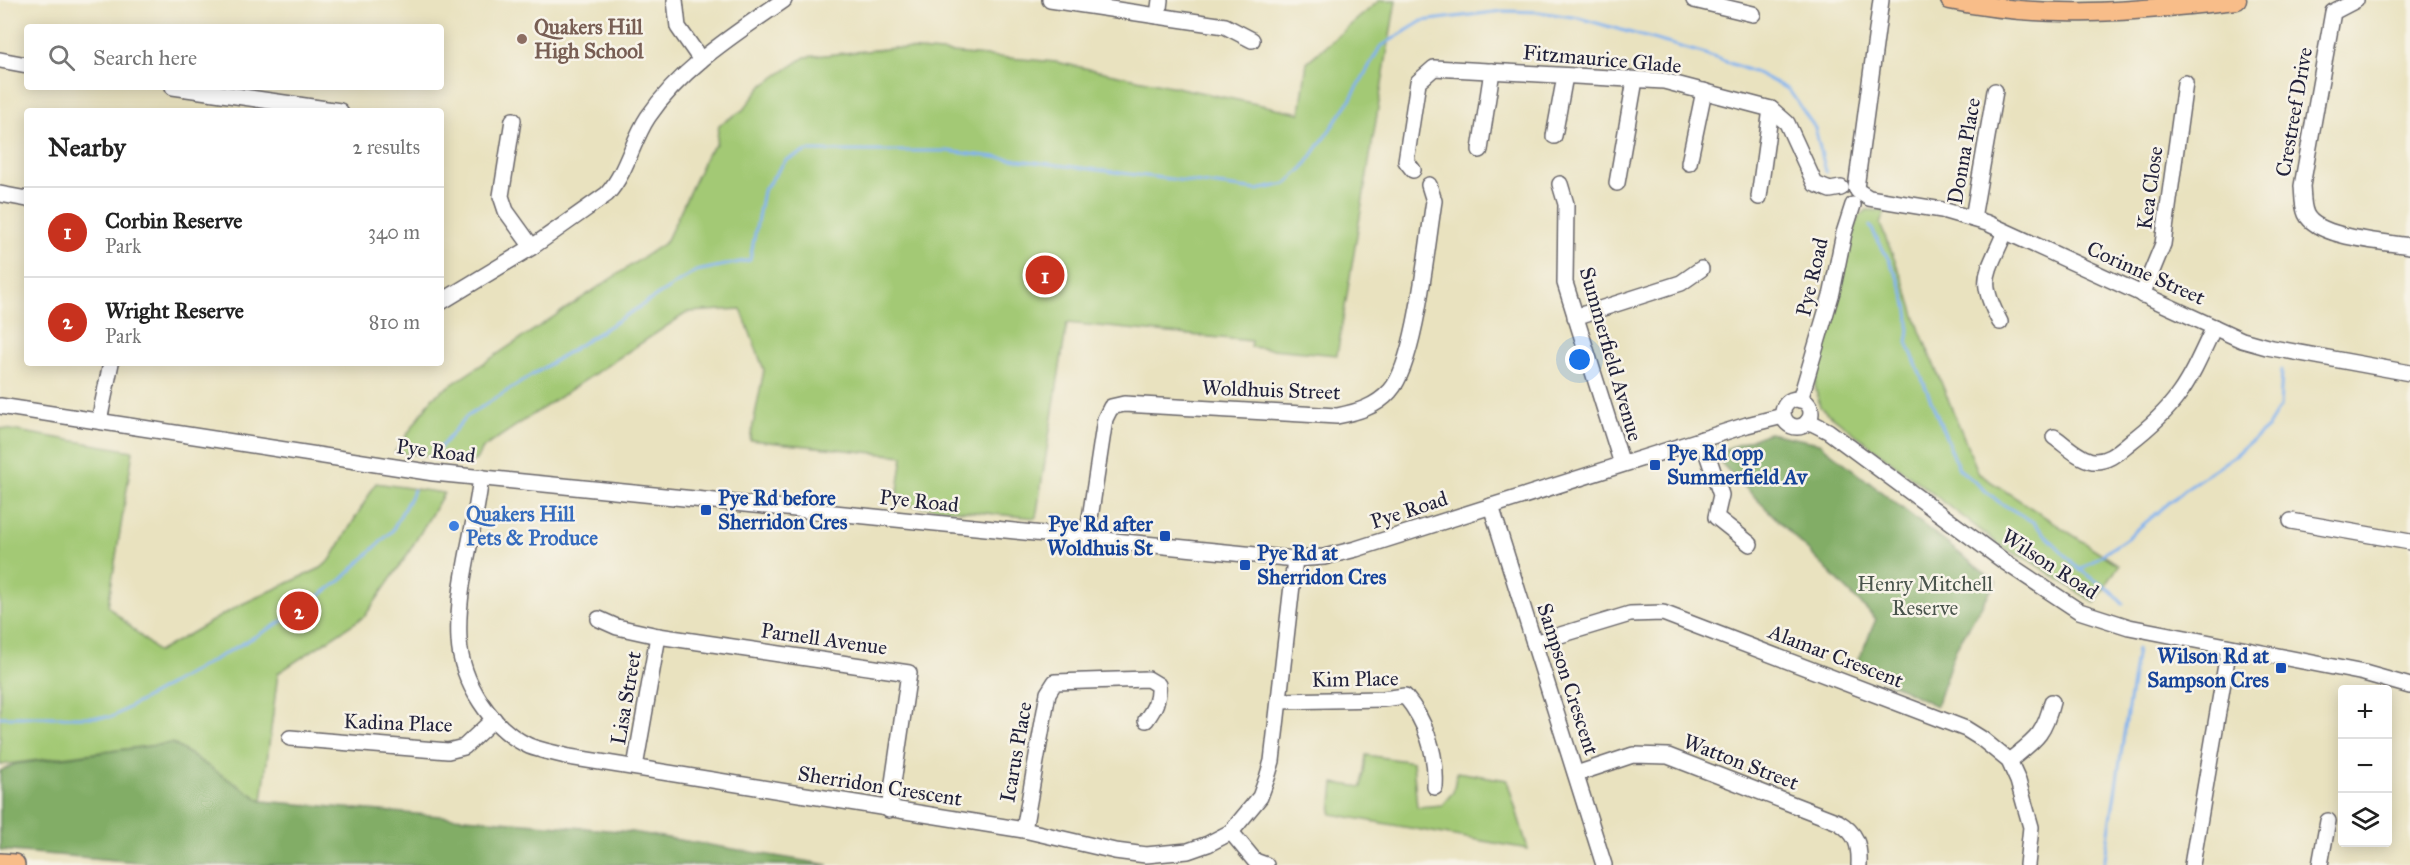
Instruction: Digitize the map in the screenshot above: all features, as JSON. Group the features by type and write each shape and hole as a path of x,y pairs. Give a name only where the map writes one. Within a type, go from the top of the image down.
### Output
{"highway":[{"path":"0,864 14,865"}],"main road":[{"path":"1950,0 1991,9 2067,14 2237,0"}],"street":[{"path":"675,0 678,27 701,60"},
{"path":"444,300 532,247 612,189 650,114 683,75 784,0"},
{"path":"1050,0 1225,26 1252,40"},
{"path":"1158,16 1160,0"},
{"path":"1694,0 1753,14"},
{"name":"Pye Road","path":"1800,400 1832,292 1849,195 1858,161 1881,0"},
{"name":"Crestreef Drive","path":"2356,0 2333,12 2302,186 2306,214 2314,225 2327,231 2410,246"},
{"path":"0,60 24,64"},
{"name":"Fitzmaurice Glade","path":"1413,170 1406,160 1418,82 1434,68 1664,81 1771,109"},
{"path":"1480,150 1492,72"},
{"path":"1554,136 1565,76"},
{"path":"1617,183 1635,80"},
{"name":"Kea Close","path":"2142,295 2163,244 2185,83"},
{"path":"188,90 268,106 297,108"},
{"path":"1689,163 1704,91"},
{"name":"Donna Place","path":"1973,218 1995,91"},
{"path":"1771,109 1787,123 1815,184 1849,195"},
{"path":"1759,197 1771,109"},
{"path":"513,120 501,196 506,211 532,247"},
{"name":"Summerfield Avenue","path":"1560,184 1566,204 1564,273 1575,317 1622,464"},
{"name":"Woldhuis Street","path":"1087,538 1108,403 1337,416 1353,413 1379,401 1399,380 1410,350 1434,201 1429,185"},
{"path":"0,194 24,198"},
{"name":"Corinne Street","path":"1849,195 1942,210 1973,218 2214,327 2267,347 2410,373"},
{"path":"2000,322 1987,296 1986,282 2006,232"},
{"path":"1575,317 1681,283 1701,268"},
{"path":"2054,437 2087,459 2110,458 2159,420 2185,389 2214,327"},
{"path":"99,421 110,366"},
{"path":"1800,400 1810,409 1808,421 1796,427 1788,424 1783,416 1787,403 1800,400"},
{"name":"Pye Road","path":"0,406 408,470 1295,559 1339,554 1702,439 1783,416"},
{"name":"Wilson Road","path":"1808,421 1828,431 1996,555 2079,611 2128,627 2364,673 2410,686"},
{"path":"1702,439 1721,495 1716,517 1750,544"},
{"name":"Sherridon Crescent","path":"481,477 461,605 459,642 467,675 476,695 494,719 527,745 569,757 1024,830 1115,851 1146,855 1188,851 1208,844 1231,832 1260,797 1272,760 1295,559"},
{"name":"Sampson Crescent","path":"1491,506 1604,865"},
{"path":"2291,520 2410,542"},
{"name":"Alamar Crescent","path":"1534,643 1630,614 1663,613 1966,729 2009,761"},
{"name":"Parnell Avenue","path":"599,619 617,627 658,636 909,673 890,810"},
{"name":"Lisa Street","path":"635,767 658,636"},
{"path":"2192,865 2229,647"},
{"name":"Icarus Place","path":"1024,830 1048,693 1055,682 1148,679 1158,685 1159,696 1155,708 1146,720"},
{"name":"Kim Place","path":"1279,701 1383,699 1405,696 1421,715 1436,766 1435,787"},
{"path":"2027,865 2031,827 2023,794 2009,761 2034,741 2046,726 2052,702"},
{"name":"Kadina Place","path":"290,738 448,751 464,747 494,719"},
{"name":"Watton Street","path":"1576,774 1633,755 1668,756 1844,826 1857,840 1859,865"},
{"path":"2320,865 2328,821"},
{"path":"1231,832 1256,861 1266,865"}],"green space":[{"path":"1380,0 1396,0 1337,355 1250,347 1251,341 1067,323 1036,518 896,504 903,456 750,440 764,370 741,309 688,312 484,447 475,461 395,452 433,397 666,242 707,154 716,144 719,125 743,110 762,86 805,57 895,48 1056,62 1300,113 1307,62"},
{"path":"1867,210 1885,211 1880,224 1908,293 1920,331 1979,474 2119,565 2095,603 2029,560 2005,549 1820,407 1815,385 1858,217"},
{"path":"0,428 133,451 108,606 158,652 240,605 321,568 331,559 376,483 444,493 406,557 365,616 278,673 262,801 172,743 0,765"},
{"name":"Henry Mitchell Reserve","path":"1769,433 1819,443 1996,582 1956,648 1936,706 1856,666 1876,619 1712,454"},
{"path":"172,743 262,801 632,832 829,865 172,865 0,850 0,771 15,764"},
{"path":"1366,755 1413,762 1417,807 1442,805 1453,792 1457,772 1507,780 1528,849 1331,814 1334,783 1362,787"}],"waterway":[{"path":"434,455 466,417 696,271 750,260 763,191 786,160 807,151 947,151 1257,190 1286,184 1304,167 1349,102 1380,47 1422,21 1503,11 1539,12 1579,18 1702,53 1759,74 1789,90 1815,128 1826,172"},
{"path":"1870,226 1893,267 1905,297 1909,327 1907,342 1959,469 1999,502 2033,522 2080,570 2111,591 2123,604"},
{"path":"2080,570 2127,538 2188,487 2233,457 2267,428 2280,407 2282,370"},
{"path":"0,717 112,717 290,617 340,581 392,531 414,490"},
{"path":"2104,865 2137,649"}],"place":[{"name":"Quakers Hill High School","path":"522,39"},
{"name":"Corbin Reserve","path":"1045,275"},
{"name":"Pye Rd opp Summerfield Av","path":"1655,465"},
{"name":"Pye Rd before Sherridon Cres","path":"706,510"},
{"name":"Quakers Hill Pets & Produce","path":"454,526"},
{"name":"Pye Rd after Woldhuis St","path":"1165,536"},
{"name":"Pye Rd at Sherridon Cres","path":"1245,565"},
{"name":"Wright Reserve","path":"299,611"},
{"name":"Wilson Rd at Sampson Cres","path":"2281,668"}]}
